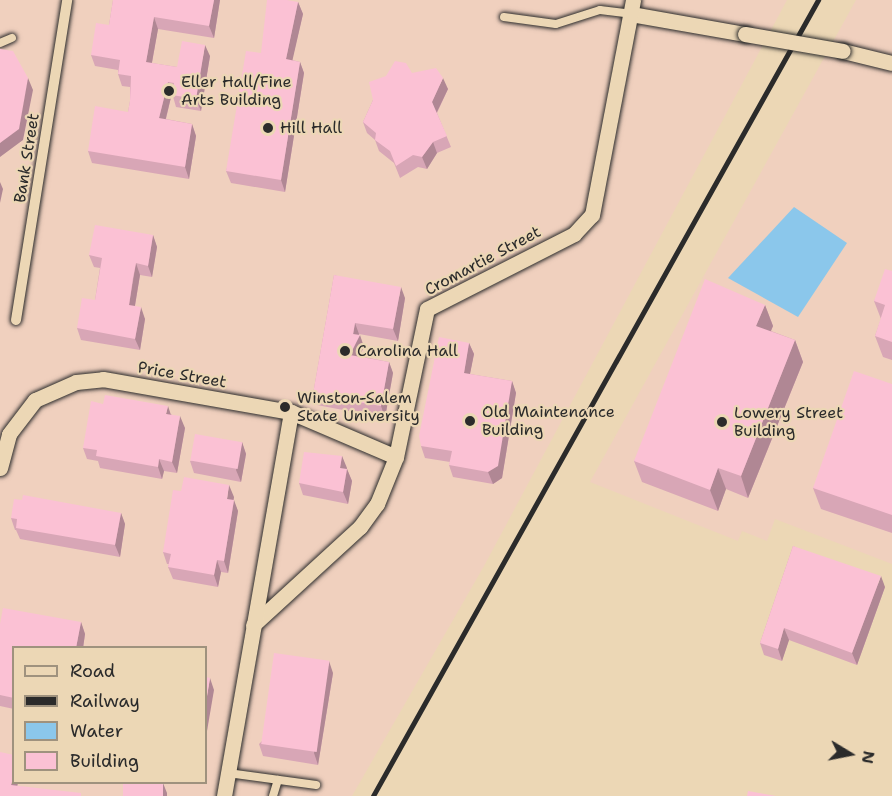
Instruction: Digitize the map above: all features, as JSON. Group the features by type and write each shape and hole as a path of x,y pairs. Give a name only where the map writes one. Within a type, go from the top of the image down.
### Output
{"street":[{"name":"Bank Street","path":"16,320 67,0"},
{"path":"632,7 745,34 843,51 892,63"},
{"name":"Cromartie Street","path":"253,625 360,526 377,504 396,457 428,309 574,234 592,214 632,7"},
{"name":"Price Street","path":"0,468 9,434 22,414 35,400 76,382 103,379 291,412 396,457"},
{"path":"224,796 291,412"}],"lane":[{"path":"504,17 553,24 600,10 632,7"},
{"path":"0,43 12,38"},
{"path":"228,773 316,784"},
{"path":"273,796 278,780"}],"shaded area":[{"name":"Winston-Salem State University","path":"0,0 787,0 484,566 352,796 0,796"},
{"path":"856,0 892,0 892,564 775,519 767,541 742,531 738,541 590,482"}],"water":[{"path":"794,207 847,243 798,317 728,278"}],"building":[{"name":"Eller Hall/Fine Arts Building","path":"113,0 214,0 209,26 154,17 146,62 177,67 182,41 205,45 196,99 172,95 174,83 168,82 159,118 192,124 185,167 88,151 95,106 128,112 130,101 131,76 118,74 120,60 91,55 96,23 109,25"},
{"name":"Hill Hall","path":"267,0 298,2 286,59 300,62 281,180 226,171 246,51 261,53"},
{"path":"0,49 13,51 28,78 19,129 0,143"},
{"path":"395,61 406,63 412,73 436,68 443,78 432,102 447,136 433,142 422,157 413,155 396,166 390,151 375,140 376,133 363,122 373,100 369,82 386,76"},
{"path":"95,225 153,235 148,266 136,263 133,278 129,305 141,307 135,339 77,328 82,298 95,300 102,258 89,255"},
{"path":"885,269 892,271 892,342 875,336 885,305 874,301"},
{"name":"Carolina Hall","path":"334,275 401,287 393,329 355,323 353,334 360,335 350,355 389,362 381,406 313,394"},
{"name":"Lowery Street Building","path":"705,279 765,305 756,326 795,340 741,476 718,468 710,490 634,461"},
{"name":"Old Maintenance Building","path":"439,337 469,343 464,373 512,381 498,466 488,472 449,465 452,451 421,446 419,436"},
{"name":"Lowery Street Building","path":"854,371 892,384 892,515 813,488"},
{"path":"105,395 168,406 166,414 180,416 172,462 159,459 158,467 96,456 97,450 83,448 91,401 103,404"},
{"path":"195,434 242,442 238,469 190,461"},
{"path":"304,452 342,456 340,468 347,469 343,492 299,483"},
{"path":"184,477 229,485 227,499 234,500 224,561 217,560 214,575 168,567 171,554 163,552 173,490 181,491"},
{"path":"23,495 121,513 115,545 16,528 17,519 11,518 14,499 22,500"},
{"path":"793,546 881,576 852,653 784,628 778,649 760,643"},
{"path":"3,608 81,622 76,646 12,646 12,698 0,695 0,624"},
{"path":"274,653 329,661 317,752 261,744"},
{"path":"207,677 210,678 207,696"},
{"path":"0,752 12,755 11,785 81,793 81,796 0,796"},
{"path":"123,784 163,784 163,796 123,796"},
{"path":"748,791 776,796 747,796"}],"railway":[{"path":"373,796 818,0"}],"place":[{"name":"Eller Hall/Fine Arts Building","path":"169,91"},
{"name":"Hill Hall","path":"268,128"},
{"name":"Carolina Hall","path":"345,351"},
{"name":"Winston-Salem State University","path":"285,407"},
{"name":"Old Maintenance Building","path":"470,421"},
{"name":"Lowery Street Building","path":"722,422"}]}
